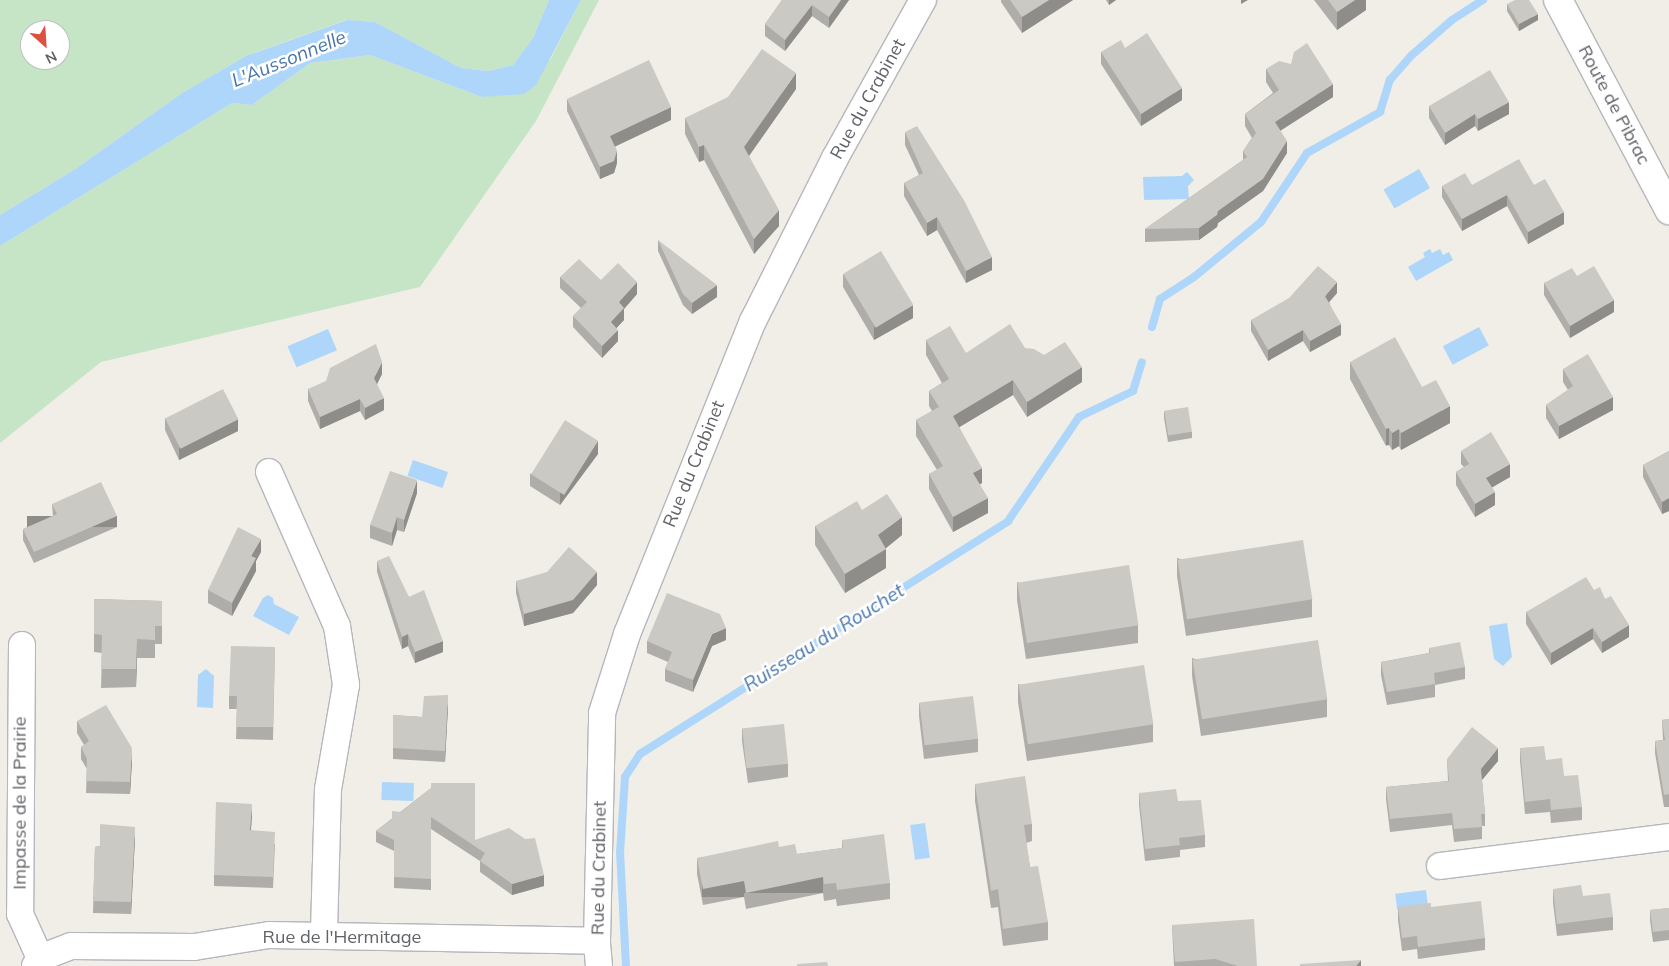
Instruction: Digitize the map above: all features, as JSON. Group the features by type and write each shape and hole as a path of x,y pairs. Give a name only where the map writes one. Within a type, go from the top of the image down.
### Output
{"main road":[{"name":"Route de Pibrac","path":"1558,0 1669,210"}],"street":[{"name":"Rue du Crabinet","path":"598,953 602,713 627,634 753,321 835,158 923,0"},
{"path":"269,472 337,626 346,685 328,789 324,934"},
{"name":"Impasse de la Prairie","path":"22,645 20,914 37,962"},
{"path":"1440,866 1669,837"},
{"name":"Rue de l'Hermitage","path":"37,962 71,946 194,947 269,935 324,934 598,953"}],"green space":[{"path":"0,0 549,0 533,38 513,65 488,71 461,68 375,22 346,20 246,56 182,93 77,168 0,215"},
{"path":"581,0 599,0 536,121 420,287 101,362 0,443 0,246 232,103 252,105 310,63 370,55 482,97 550,60"}],"water":[{"name":"L'Aussonnelle","path":"549,0 581,0 536,85 524,94 482,97 370,55 310,63 252,105 232,103 0,246 0,215 77,168 182,93 246,56 347,20 375,22 461,68 488,71 513,65 533,38"},
{"path":"1419,169 1430,188 1394,209 1383,190"},
{"path":"1187,172 1194,180 1188,186 1189,199 1144,200 1143,177 1182,176"},
{"path":"1430,249 1432,253 1440,249 1443,255 1449,252 1453,260 1416,281 1408,267 1425,257 1423,253"},
{"path":"1479,327 1489,346 1453,365 1443,346"},
{"path":"328,329 337,350 296,367 287,346"},
{"path":"413,460 448,472 442,488 407,476"},
{"path":"268,595 273,598 274,604 299,617 289,635 253,616 263,598"},
{"path":"1507,623 1512,657 1503,666 1494,659 1489,626"},
{"path":"206,669 214,676 213,708 197,707 198,675"},
{"path":"382,782 414,783 413,801 381,800"},
{"path":"925,823 930,858 915,860 910,825"},
{"path":"1426,890 1428,906 1397,910 1395,894"}],"building":[{"path":"782,0 841,0 829,17 812,5 785,40 765,24"},
{"path":"1010,0 1049,0 1022,17"},
{"path":"1328,0 1355,0 1337,12"},
{"path":"1515,0 1529,0 1538,14 1519,24 1507,4"},
{"path":"1147,33 1182,88 1141,114 1101,52 1121,40 1125,48"},
{"path":"1307,43 1333,84 1275,122 1287,141 1263,179 1218,211 1217,215 1199,228 1145,229 1247,157 1243,151 1256,133 1245,114 1279,90 1266,69 1279,61 1291,64 1294,52"},
{"path":"762,49 796,73 744,147 779,210 754,239 704,145 699,147 685,118 728,97"},
{"path":"649,60 671,107 610,136 617,151 614,161 600,167 567,99"},
{"path":"1490,70 1509,102 1478,119 1475,114 1445,133 1429,106"},
{"path":"917,126 965,202 992,257 966,271 937,217 927,223 904,183 923,173 905,132"},
{"path":"1519,159 1534,185 1545,179 1564,212 1528,232 1507,195 1462,219 1442,186 1465,173 1472,185"},
{"path":"658,240 717,285 692,303 683,294"},
{"path":"881,251 913,305 876,328 843,274"},
{"path":"579,259 601,280 618,263 637,282 619,302 624,308 611,322 618,330 602,346 573,316 587,302 560,277"},
{"path":"1318,266 1337,282 1325,296 1341,324 1310,341 1303,330 1268,350 1251,320 1289,298"},
{"path":"1594,266 1614,300 1570,326 1544,283 1572,268 1577,276"},
{"path":"1010,324 1025,348 1034,349 1044,355 1065,342 1082,367 1027,402 1013,380 953,416 982,468 973,473 988,498 953,517 929,474 943,466 916,420 939,407 929,391 949,379 926,340 950,326 966,353"},
{"path":"1395,337 1422,387 1436,380 1450,406 1401,433 1399,429 1392,433 1389,428 1386,429 1350,362"},
{"path":"376,344 382,362 374,378 384,398 365,408 360,399 320,417 308,389 326,381 330,368"},
{"path":"1588,354 1613,397 1559,426 1546,405 1573,386 1563,369"},
{"path":"223,389 238,419 181,449 165,419"},
{"path":"1188,407 1192,432 1168,435 1164,411"},
{"path":"565,420 598,441 564,495 531,474"},
{"path":"1491,432 1510,464 1486,478 1495,492 1475,504 1456,472 1469,464 1461,451"},
{"path":"1669,451 1669,498 1662,502 1643,465"},
{"path":"390,471 417,480 404,520 397,517 392,533 370,525"},
{"path":"101,482 117,516 34,552 23,529 57,514 52,504"},
{"path":"887,494 902,517 878,535 886,549 845,574 815,526 857,501 862,510"},
{"path":"238,527 261,539 251,556 256,558 232,603 208,590"},
{"path":"1303,540 1312,599 1187,619 1178,560"},
{"path":"569,547 597,572 573,600 524,614 516,581 547,572"},
{"path":"389,556 409,597 424,590 443,641 415,652 408,634 402,637 377,561"},
{"path":"1129,565 1139,625 1027,643 1017,583"},
{"path":"1586,577 1594,590 1600,587 1605,599 1611,596 1629,625 1602,642 1593,628 1551,653 1526,612"},
{"path":"667,593 720,614 726,628 712,634 693,680 665,669 672,652 647,641"},
{"path":"94,599 162,601 162,626 155,626 155,640 137,639 136,669 101,669 102,635 94,634"},
{"path":"1318,640 1327,699 1202,719 1193,660"},
{"path":"1460,642 1465,667 1434,673 1435,684 1387,692 1381,662 1430,653 1429,648"},
{"path":"231,646 275,647 273,727 236,727 237,696 229,696"},
{"path":"1144,665 1153,724 1028,744 1019,685"},
{"path":"448,695 445,751 393,748 393,715 422,717 424,696"},
{"path":"973,696 978,739 925,745 919,703"},
{"path":"106,705 132,748 130,782 86,781 87,759 81,747 89,741 77,721"},
{"path":"1669,719 1669,794 1664,795 1655,741 1665,740 1662,720"},
{"path":"784,724 788,764 746,768 742,728"},
{"path":"1472,727 1498,748 1481,769 1485,814 1481,814 1482,827 1454,829 1452,813 1390,819 1386,787 1449,781 1447,759"},
{"path":"1544,746 1546,760 1562,758 1564,776 1578,775 1582,807 1551,810 1550,799 1525,802 1520,748"},
{"path":"1025,776 1032,824 1024,825 1030,867 1038,866 1048,922 1003,929 998,889 991,891 975,784"},
{"path":"431,783 475,783 475,840 509,828 525,839 535,838 544,875 512,884 480,861 485,853 431,817 431,879 394,877 394,840 376,831 392,819 392,811 401,812 431,788"},
{"path":"1176,789 1178,801 1201,800 1205,835 1179,838 1180,845 1145,849 1139,793"},
{"path":"216,802 252,804 250,830 275,832 273,877 214,875"},
{"path":"100,824 135,827 131,902 93,901 95,847 100,846"},
{"path":"884,834 890,883 837,890 836,883 824,884 823,877 746,893 744,881 703,889 697,858 778,841 779,847 795,844 797,854 843,848 842,840"},
{"path":"1581,885 1583,896 1610,893 1613,917 1557,924 1553,889"},
{"path":"1481,901 1485,938 1418,947 1417,936 1402,938 1398,907 1431,903 1431,907"},
{"path":"1669,908 1669,930 1653,932 1650,910"},
{"path":"1254,919 1257,966 1238,966 1215,959 1175,962 1172,925"},
{"path":"1361,960 1356,966 1300,966 1300,964"},
{"path":"827,962 828,966 797,966 797,964"}],"waterway":[{"name":"Ruisseau du Rouchet","path":"1152,327 1160,299 1194,277 1261,222 1307,153 1380,112 1390,80 1412,55 1452,20 1483,0"},
{"name":"Ruisseau du Rouchet","path":"626,966 620,853 625,777 640,754 1008,521 1079,417 1133,391 1142,362"}]}
